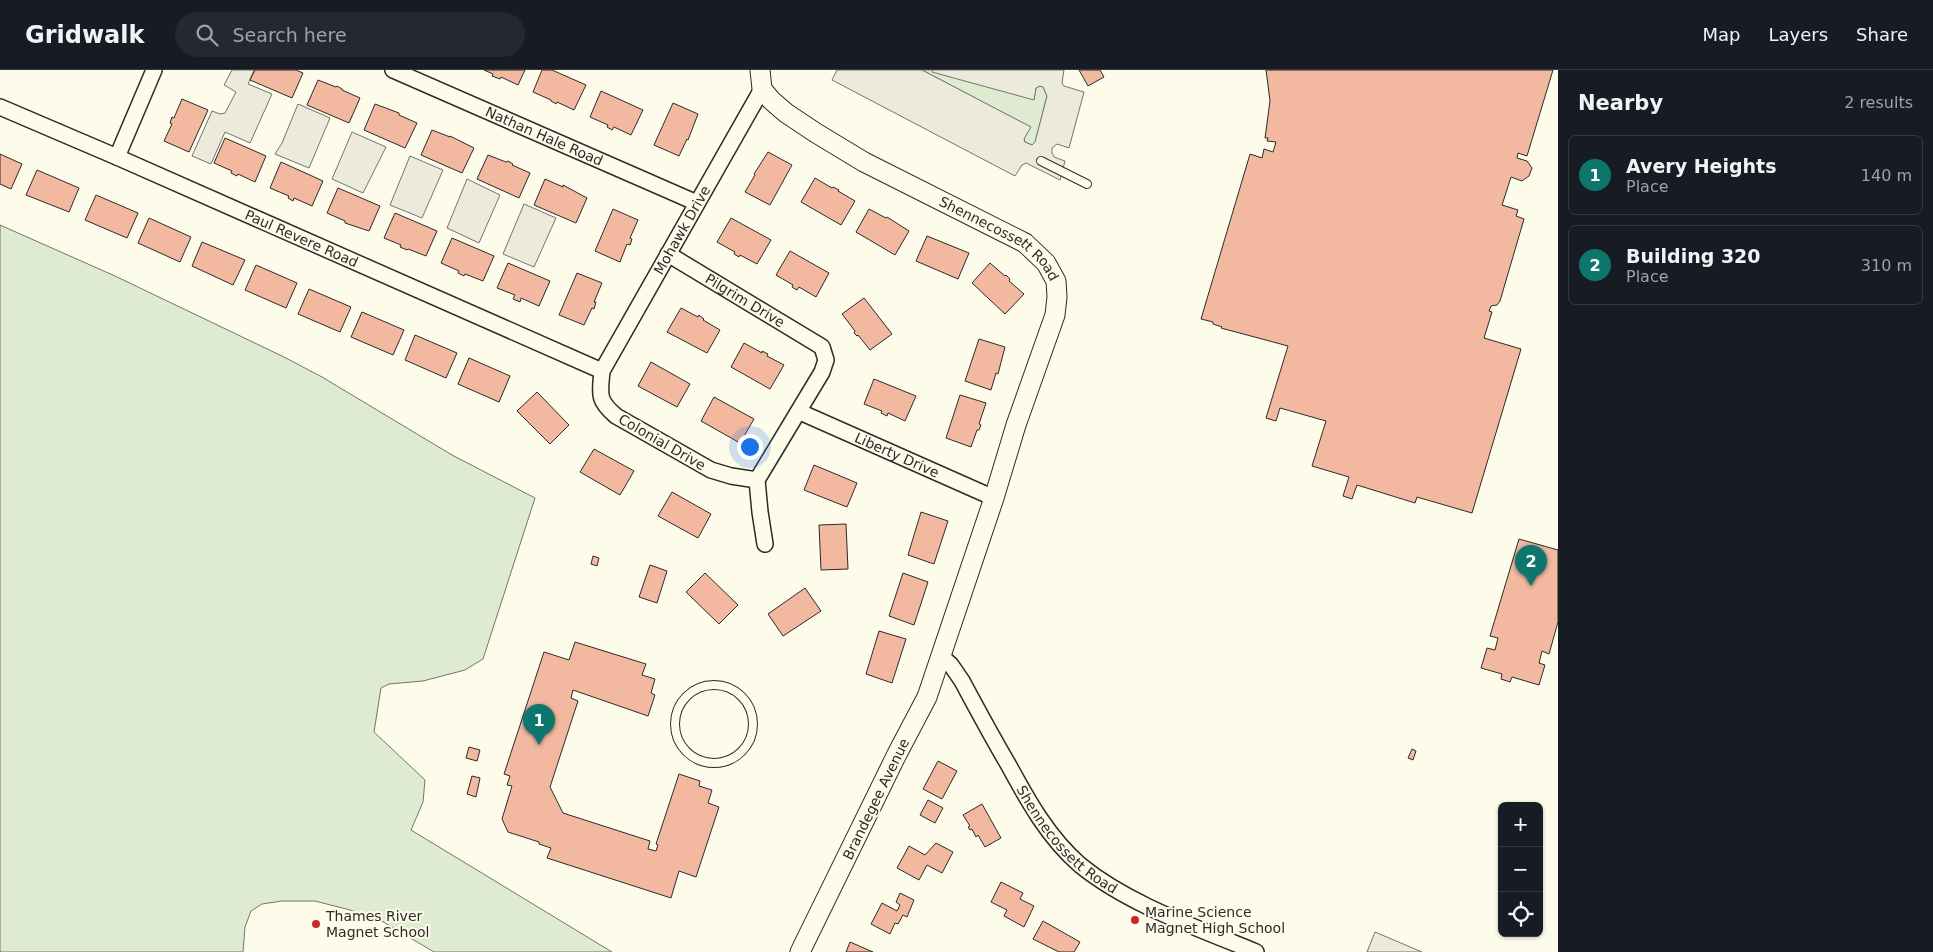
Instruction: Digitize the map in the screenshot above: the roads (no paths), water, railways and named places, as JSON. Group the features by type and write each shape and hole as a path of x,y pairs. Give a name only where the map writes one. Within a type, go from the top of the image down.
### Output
{"street":[{"path":"117,157 154,70"},
{"name":"Nathan Hale Road","path":"392,70 697,203"},
{"path":"760,70 762,89"},
{"name":"Mohawk Drive","path":"602,371 762,89"},
{"name":"Shennecossett Road","path":"762,89 786,113 816,133 864,162 1016,238 1034,250 1051,270 1058,289 1055,315 1016,425 944,650 1028,802 1042,823 1068,853 1093,874 1124,894 1177,919 1256,952"},
{"name":"Paul Revere Road","path":"0,107 602,371"},
{"name":"Pilgrim Drive","path":"668,254 822,347 826,360 822,372 800,412"},
{"name":"Colonial Drive","path":"602,371 600,396 607,408 616,416 711,470 731,476 757,480"},
{"path":"765,544 757,480 800,412"},
{"name":"Liberty Drive","path":"800,412 994,498"},
{"name":"Brandegee Avenue","path":"800,952 927,697 944,650"}],"lane":[{"path":"1042,161 1087,184"},
{"path":"712,685 725,686 737,692 746,702 752,714 753,727 750,740 742,750 731,758 719,762 707,762 695,758 686,750 679,740 675,728 678,710 688,694 699,688 712,685"}],"place":[{"name":"Building 320","path":"1531,586"},
{"name":"Avery Heights","path":"539,745"},
{"name":"Marine Science Magnet High School","path":"1135,920"},
{"name":"Thames River Magnet School","path":"316,924"}]}
